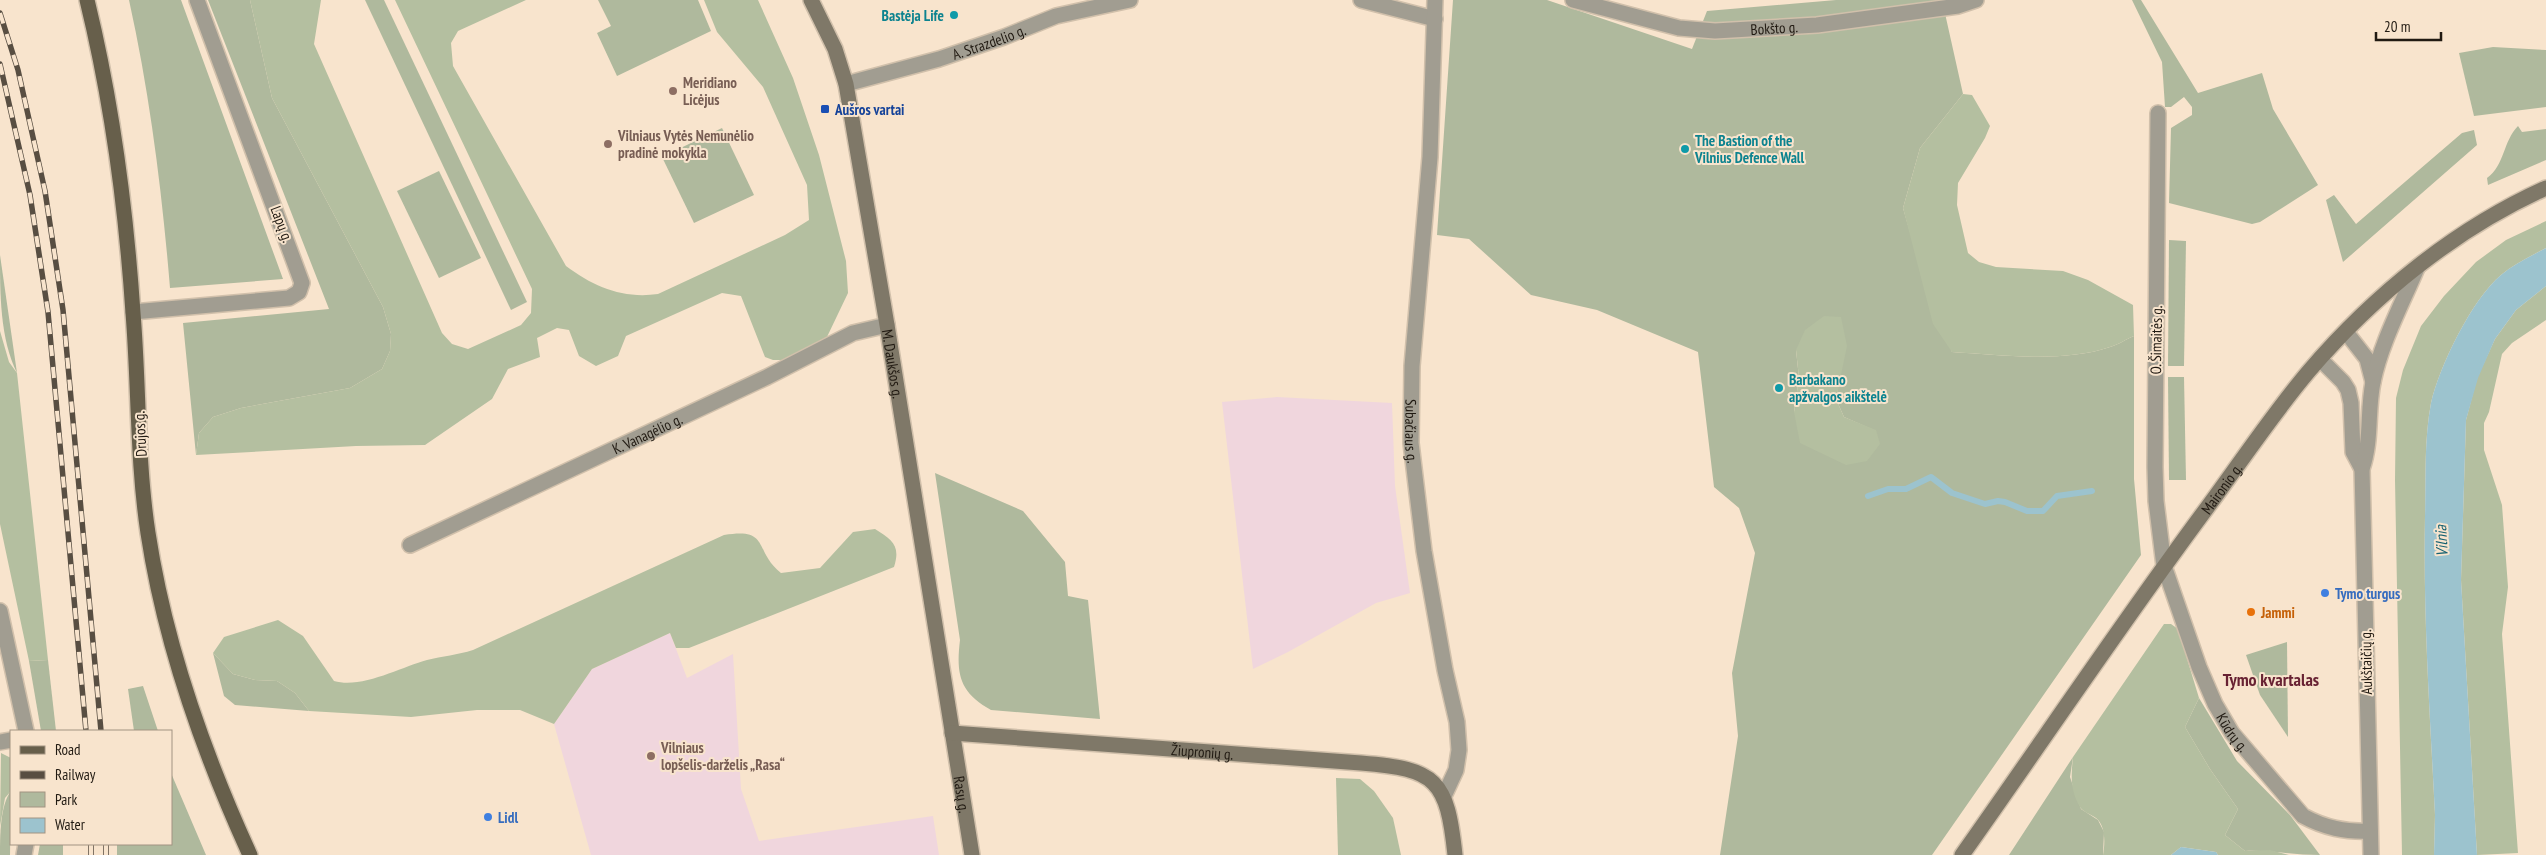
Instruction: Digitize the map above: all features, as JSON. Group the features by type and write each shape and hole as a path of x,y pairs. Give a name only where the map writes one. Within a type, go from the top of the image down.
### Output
{"main road":[{"name":"Drujos g.","path":"87,0 111,122 133,312 148,532 158,586 191,711 210,762 250,855"},
{"name":"M. Daukšos g.","path":"811,0 835,49 846,84 887,325 952,733"},
{"name":"Maironio g.","path":"1962,855 2164,566 2280,408 2320,359 2367,310 2417,268 2488,217 2546,188"},
{"name":"Žiupronių g.","path":"952,733 1396,766 1414,770 1428,778 1444,796"},
{"name":"Rasų g.","path":"952,733 972,855"},
{"path":"1444,796 1449,812 1455,855"}],"street":[{"name":"Lapų g.","path":"133,312 289,298 299,292 302,283 197,0"},
{"name":"A. Strazdelio g.","path":"846,84 939,59 1056,16 1130,0"},
{"path":"1361,0 1435,19"},
{"name":"Subačiaus g.","path":"1435,0 1430,157 1412,366 1411,443 1420,524 1446,670 1458,722 1459,750 1456,770 1444,796"},
{"name":"Bokšto g.","path":"1573,0 1679,28 1715,30 1817,26 1958,6 1976,0"},
{"name":"O. Šimaitės g.","path":"2158,113 2155,459 2156,501 2164,566"},
{"name":"Aukštaičių g.","path":"2371,855 2362,469 2369,450 2373,382 2394,322 2417,268"},
{"name":"K. Vanagėlio g.","path":"410,545 767,377 853,332 887,325"},
{"name":"Aukštaičių g.","path":"2346,332 2366,359 2373,382"},
{"name":"Aukštaičių g.","path":"2320,359 2343,382 2348,390 2351,403 2353,452 2362,469"},
{"name":"Kūdrų g.","path":"2164,566 2199,667 2215,704 2232,734 2303,816 2318,824 2337,830 2370,831"},
{"path":"0,611 3,640 26,730"}],"shaded area":[{"path":"1277,397 1392,403 1395,486 1410,593 1376,603 1288,652 1253,669 1222,402"},
{"name":"Vilniaus lopšelis-darželis „Rasa“","path":"670,633 687,678 733,654 741,789 759,841 933,816 939,855 591,855 554,724 592,669"}],"green space":[{"path":"129,0 181,0 283,279 170,288 154,143 143,71"},
{"path":"208,0 250,0 272,98 383,307 391,334 390,351 382,369 350,388 241,408 213,417 199,433 196,455 183,323 329,309"},
{"path":"250,0 321,0 314,44 442,333 452,344 468,349 521,325 531,313 532,289 395,0 526,0 458,31 451,43 453,66 566,266 587,280 609,290 633,295 645,295 658,294 785,235 809,220 807,185 763,87 717,32 704,0 758,0 793,78 819,155 846,261 848,293 826,339 788,360 773,360 765,357 741,296 722,293 626,336 618,356 596,366 579,356 569,330 557,328 537,338 540,357 508,369 492,399 425,445 356,446 196,455 199,433 213,417 241,408 350,388 382,369 390,351 391,334 383,307 272,98"},
{"path":"365,0 384,0 527,302 511,310"},
{"path":"598,0 698,0 711,31 617,76 597,33 611,26"},
{"path":"1453,0 1547,0 1692,49 1707,11 1836,0 1942,0 1963,94 1920,148 1903,208 1918,260 1952,352 2032,357 2073,355 2113,346 2134,336 2134,479 2141,555 1932,855 1720,855 1738,736 1732,673 1755,553 1739,508 1714,487 1698,352 1597,310 1531,295 1469,239 1437,235","holes":["1796,350 1840,374 1836,399 1844,417 1876,431 1794,412 1799,378"]},
{"path":"2132,0 2141,0 2198,93 2262,73 2273,109 2318,185 2260,222 2252,224 2169,203 2171,128 2192,115 2192,107 2184,97 2171,107 2165,107 2162,62"},
{"path":"2493,47 2546,50 2546,107 2474,116 2459,53"},
{"path":"1963,94 1972,95 1990,126 1985,138 1958,183 1957,205 1968,253 1979,262 1996,267 2063,271 2088,280 2133,305 2134,336 2113,346 2073,355 2032,357 1952,352 1933,324 1903,208 1920,148"},
{"path":"2518,126 2522,132 2546,129 2546,160 2488,185 2487,178 2493,173 2501,160 2509,139"},
{"path":"722,128 754,195 694,223 662,157"},
{"path":"2474,130 2477,145 2343,262 2326,200 2334,195 2356,224 2462,133"},
{"path":"439,171 481,258 439,278 397,191"},
{"path":"2546,221 2546,248 2501,275 2479,300 2468,317 2441,371 2431,403 2426,445 2425,591 2435,815 2434,855 2402,855 2395,480 2396,398 2403,370 2421,326 2444,296 2476,262 2506,240"},
{"path":"2169,240 2186,241 2184,366 2168,366"},
{"path":"0,255 17,373 11,360 4,331"},
{"path":"2546,286 2546,320 2512,343 2502,354 2489,412 2484,423 2484,450 2502,505 2508,587 2502,634 2518,853 2477,855 2461,580 2466,420 2477,378 2495,339 2516,310"},
{"path":"1824,316 1841,317 1847,346 1836,399 1844,417 1876,430 1880,444 1867,461 1846,465 1800,443 1794,412 1799,378 1796,350 1805,330"},
{"path":"0,331 9,362 17,373 48,660 29,661 0,524"},
{"path":"2168,377 2184,377 2186,480 2169,480"},
{"path":"935,473 1023,511 1065,562 1068,596 1088,600 1100,719 991,710 980,703 966,689 960,672 960,640"},
{"path":"875,529 886,536 896,548 894,567 689,648 676,648 670,633 592,669 554,724 520,710 477,710 411,717 309,711 295,693 277,681 255,680 233,674 213,653 224,637 278,620 303,636 334,681 345,683 369,680 427,660 473,650 724,535 739,533 749,534 755,538 760,543 772,565 781,573 820,568 853,532"},
{"path":"2164,624 2171,624 2178,629 2199,698 2185,727 2210,769 2238,809 2225,835 2245,851 2270,850 2289,855 2218,855 2216,852 2181,847 2171,855 2103,855 2102,826 2096,818 2081,809 2074,795 2073,757"},
{"path":"2287,642 2288,737 2260,695 2246,655"},
{"path":"213,653 233,674 255,680 277,681 295,693 309,711 235,705 224,696"},
{"path":"48,660 56,730 41,730 29,661"},
{"path":"143,686 158,730 134,730 128,689"},
{"path":"2199,698 2237,761 2290,815 2320,855 2245,851 2225,835 2238,809 2210,769 2185,727"},
{"path":"1,753 10,758 10,792 5,798 0,826"},
{"path":"2073,757 2070,777 2081,809 2098,820 2104,832 2103,855 2009,855"},
{"path":"172,775 206,855 117,855 117,845 172,845"},
{"path":"1336,778 1360,779 1374,791 1393,818 1401,855 1338,855"},
{"path":"10,792 10,855 0,855 3,812"},
{"path":"40,845 63,845 63,855 38,855"}],"water":[{"name":"Vilnia","path":"2546,248 2546,286 2516,310 2495,339 2478,378 2466,420 2461,580 2477,855 2434,855 2435,815 2425,591 2426,445 2431,403 2449,353 2458,334 2479,300 2506,271"},
{"path":"2181,847 2216,852 2218,855 2171,855"}],"waterway":[{"path":"1868,496 1888,489 1906,489 1931,477 1952,493 1985,504 1998,501 2027,511 2043,511 2057,496 2092,491"}],"railway":[{"path":"0,13 18,70 45,191 63,310 101,730"},
{"path":"0,64 30,195 48,312 86,730"},
{"path":"91,845 91,855"},
{"path":"106,845 106,855"}],"place":[{"name":"Bastėja Life","path":"954,15"},
{"name":"Meridiano Licėjus","path":"673,91"},
{"name":"Aušros vartai","path":"825,109"},
{"name":"Vilniaus Vytės Nemunėlio pradinė mokykla","path":"608,144"},
{"name":"The Bastion of the Vilnius Defence Wall","path":"1685,149"},
{"name":"Barbakano apžvalgos aikštelė","path":"1779,388"},
{"name":"Tymo turgus","path":"2325,593"},
{"name":"Jammi","path":"2251,612"},
{"name":"Vilniaus lopšelis-darželis „Rasa“","path":"651,756"},
{"name":"Lidl","path":"488,817"}],"district":[{"name":"Tymo kvartalas","path":"2271,679"}]}
